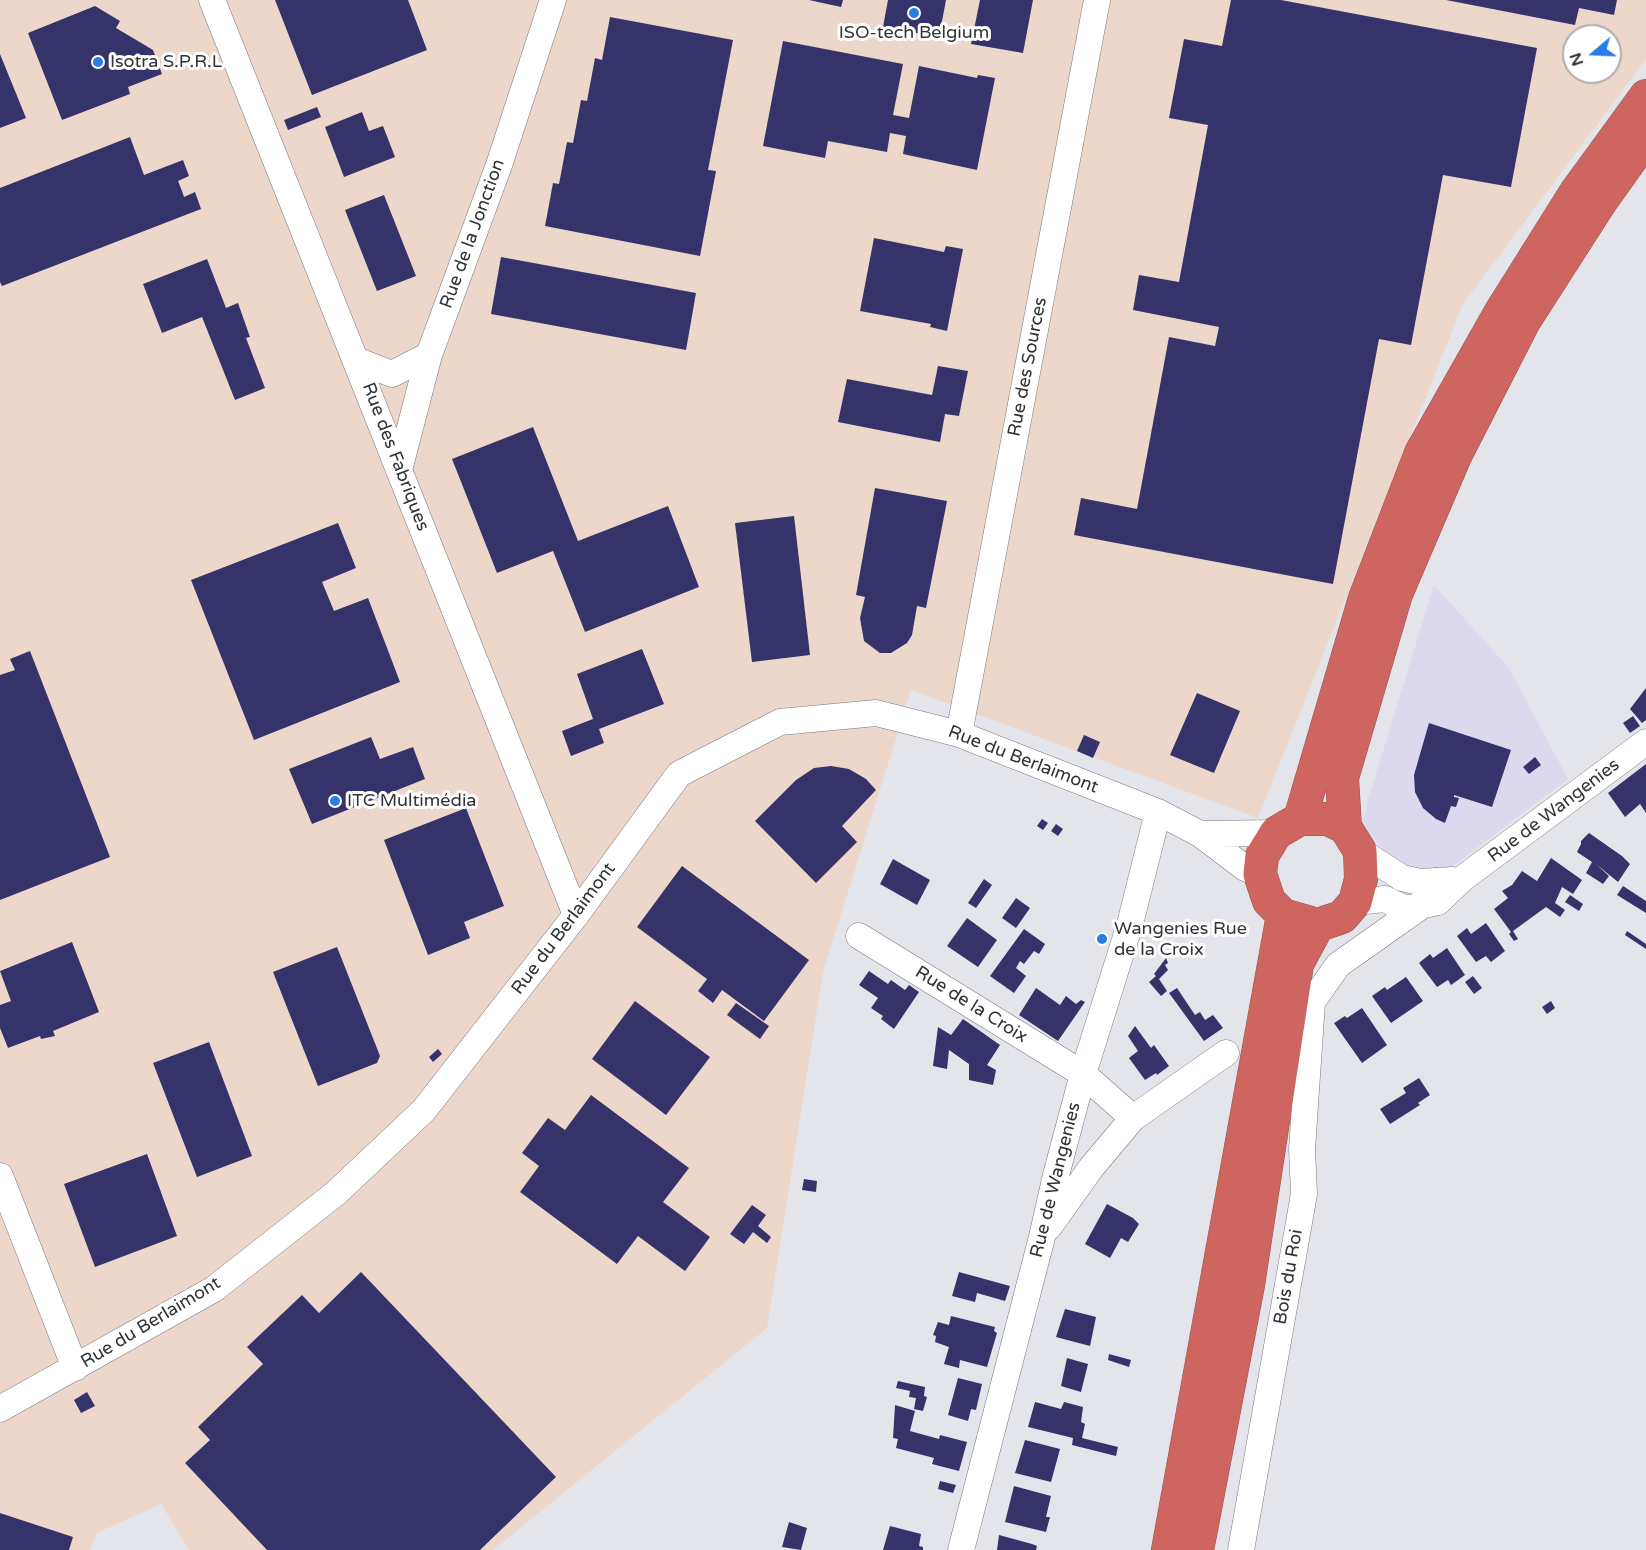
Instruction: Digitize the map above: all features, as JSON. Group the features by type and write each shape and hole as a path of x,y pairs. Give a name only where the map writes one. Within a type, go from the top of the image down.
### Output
{"highway":[{"path":"1646,96 1576,192 1502,309 1421,453 1365,598 1288,826 1262,855 1260,874 1269,901 1282,915 1318,925 1342,917 1355,902 1361,879 1342,778 1396,594 1455,456 1524,321 1599,204 1646,138"},
{"path":"1288,826 1328,819 1352,839"},
{"path":"1168,1550 1282,915"},
{"path":"1197,1550 1248,1285 1297,964 1318,925"}],"street":[{"name":"Rue des Fabriques","path":"212,0 576,915"},
{"name":"Rue de la Jonction","path":"399,470 429,355 499,165 553,0"},
{"name":"Rue des Sources","path":"959,734 1097,0"},
{"path":"356,360 392,374 429,355"},
{"name":"Rue du Berlaimont","path":"0,1410 213,1289 336,1193 424,1110 576,915 678,774 780,722 876,713 959,734 1158,812 1200,834 1245,867 1260,874"},
{"name":"Rue de Wangenies","path":"1355,902 1385,899 1405,909 1438,902 1462,879 1646,742"},
{"name":"Rue de Wangenies","path":"961,1550 1056,1175 1083,1074 1130,924 1158,812"},
{"name":"Rue du Berlaimont","path":"1200,834 1288,826"},
{"path":"1352,839 1402,878 1420,882 1462,879"},
{"name":"Rue de Wangenies","path":"1312,1002 1338,965 1423,905 1432,895 1436,881"},
{"name":"Rue de la Croix","path":"859,936 1083,1074 1133,1118"},
{"name":"Bois du Roi","path":"1241,1550 1304,1194 1302,1149 1312,1002"},
{"path":"1042,1237 1091,1168 1133,1118 1227,1053"},
{"path":"0,1176 75,1368"}],"shaded area":[{"path":"0,0 1646,0 1646,59 1463,304 1258,818 911,690 823,972 767,1328 493,1550 189,1550 161,1504 97,1533 90,1550 0,1550"},
{"path":"1434,585 1509,668 1568,779 1446,871 1394,866 1363,822"}],"building":[{"path":"275,0 408,0 427,50 312,95"},
{"path":"809,0 843,0 841,7"},
{"name":"ISO-tech Belgium","path":"888,0 946,0 939,37 883,27"},
{"path":"980,0 1033,0 1023,53 971,44"},
{"path":"1231,0 1281,0 1537,48 1511,187 1443,175 1411,345 1379,339 1333,584 1074,535 1081,498 1137,509 1169,337 1215,346 1219,327 1133,310 1139,275 1179,282 1208,125 1169,118 1184,39 1222,46"},
{"path":"1446,0 1617,0 1614,15 1579,8 1575,24"},
{"name":"Isotra S.P.R.L","path":"95,6 120,21 116,28 153,50 162,74 128,87 130,94 62,120 28,33"},
{"path":"610,17 733,40 708,170 716,171 700,256 545,226 553,183 559,184 567,142 573,143 581,100 587,101 595,58 602,60"},
{"path":"783,41 903,64 893,115 909,118 919,66 977,78 978,75 995,78 977,170 903,154 906,136 890,133 887,152 828,141 825,158 763,146"},
{"path":"0,54 26,118 0,128"},
{"path":"317,107 321,117 288,130 284,120"},
{"path":"362,112 369,131 383,126 395,157 344,177 325,127"},
{"path":"130,137 144,175 183,160 189,176 178,181 184,197 195,192 201,209 2,286 0,282 0,188"},
{"path":"384,195 416,276 377,291 345,210"},
{"path":"874,238 944,252 946,246 963,249 947,331 930,327 931,324 860,311"},
{"path":"501,257 696,293 686,350 491,314"},
{"path":"207,259 226,308 238,303 250,337 246,338 265,388 235,400 202,317 162,333 143,284"},
{"path":"938,366 968,371 959,416 945,414 940,442 838,422 847,379 932,395"},
{"path":"533,427 578,541 668,506 699,587 585,632 553,551 497,573 452,459"},
{"path":"875,488 947,501 926,608 917,606 912,635 907,643 891,653 880,653 864,641 860,618 865,597 856,595"},
{"path":"794,516 810,655 752,662 735,523"},
{"path":"338,523 356,568 322,582 334,611 368,598 400,682 254,740 191,580"},
{"path":"642,649 664,704 599,729 604,743 571,756 562,731 593,719 577,674"},
{"path":"30,651 110,857 0,900 0,675 15,670 10,659"},
{"path":"1646,688 1646,720 1642,723 1630,709"},
{"path":"1197,693 1240,711 1214,773 1170,755"},
{"path":"1633,716 1640,726 1630,733 1623,723"},
{"path":"1429,723 1511,750 1492,807 1454,795 1459,798 1456,807 1451,806 1445,823 1423,808 1415,792 1414,775"},
{"path":"1084,735 1100,742 1093,758 1077,751"},
{"name":"ITC Multimédia","path":"371,737 380,759 413,747 425,779 312,824 289,769"},
{"path":"1535,757 1541,765 1529,774 1523,767"},
{"path":"1646,764 1646,813 1640,804 1625,817 1608,793"},
{"path":"831,766 849,769 866,779 876,790 842,826 857,842 816,883 755,821 796,780 814,768"},
{"path":"466,808 504,906 464,922 470,938 428,955 384,840"},
{"path":"1042,819 1048,823 1043,830 1037,826"},
{"path":"1056,824 1063,829 1058,836 1051,831"},
{"path":"1589,833 1630,864 1618,882 1596,864 1609,876 1603,884 1586,873 1592,862 1577,852 1581,841"},
{"path":"1551,858 1582,880 1573,894 1562,887 1555,903 1565,910 1560,917 1546,907 1513,931 1518,939 1514,941 1509,934 1511,932 1494,909 1508,898 1502,891 1512,885 1522,871 1537,881"},
{"path":"893,859 930,880 917,905 880,884"},
{"path":"682,866 809,960 764,1021 722,990 713,1003 698,991 707,979 637,927"},
{"path":"984,879 992,885 976,908 968,903"},
{"path":"1623,886 1646,901 1646,913 1617,895"},
{"path":"1570,895 1583,904 1579,911 1565,902"},
{"path":"1016,898 1030,908 1016,928 1002,918"},
{"path":"967,918 997,940 978,967 947,946"},
{"path":"1486,923 1505,951 1491,962 1486,956 1476,962 1457,936 1467,928 1471,934"},
{"path":"1024,929 1045,944 1039,954 1034,951 1024,964 1020,961 1016,968 1026,976 1014,993 990,976"},
{"path":"1627,931 1646,944 1646,949 1625,935"},
{"path":"72,942 99,1012 53,1031 55,1036 41,1039 40,1036 8,1048 0,1028 0,1005 11,1001 0,971"},
{"path":"337,947 380,1056 377,1063 318,1086 273,972"},
{"path":"1447,948 1465,975 1451,985 1448,980 1437,987 1419,963 1430,954 1433,958"},
{"path":"1166,958 1168,963 1165,965 1168,970 1159,979 1167,991 1161,996 1149,982 1156,976 1154,974"},
{"path":"869,971 888,984 891,980 905,990 909,985 919,992 894,1029 881,1019 883,1016 871,1008 878,998 859,985"},
{"path":"1473,976 1482,988 1474,994 1465,982"},
{"path":"1406,977 1423,1001 1391,1023 1372,996 1385,987 1387,990"},
{"path":"1036,988 1060,1005 1066,996 1076,1004 1081,1000 1085,1002 1058,1041 1019,1015"},
{"path":"1177,988 1195,1015 1200,1012 1205,1020 1213,1015 1223,1028 1204,1041 1169,993"},
{"path":"635,1001 710,1057 666,1115 592,1059"},
{"path":"1551,1001 1555,1008 1547,1014 1542,1007"},
{"path":"736,1003 769,1026 760,1039 727,1015"},
{"path":"1362,1008 1387,1045 1362,1063 1334,1023"},
{"path":"963,1019 1000,1045 987,1065 996,1070 993,1085 969,1080 969,1064 949,1050 947,1069 933,1066 938,1027 951,1035"},
{"path":"1135,1026 1151,1048 1154,1045 1169,1066 1145,1080 1129,1058 1138,1051 1128,1036"},
{"path":"209,1042 252,1156 197,1177 153,1063"},
{"path":"438,1049 442,1054 433,1062 429,1057"},
{"path":"1419,1078 1430,1095 1418,1103 1420,1105 1390,1124 1380,1109 1406,1093 1403,1088"},
{"path":"591,1095 689,1168 663,1202 710,1237 685,1271 638,1236 617,1264 520,1192 539,1166 522,1153 548,1118 565,1130"},
{"path":"147,1154 177,1236 95,1267 64,1184"},
{"path":"804,1179 817,1181 816,1192 802,1190"},
{"path":"1107,1204 1133,1218 1139,1224 1128,1242 1121,1238 1110,1258 1085,1244"},
{"path":"752,1205 766,1215 758,1226 771,1237 767,1243 753,1232 744,1244 730,1234"},
{"path":"361,1272 556,1477 480,1550 267,1550 185,1463 210,1440 198,1427 263,1364 247,1347 302,1295 319,1313"},
{"path":"959,1272 1010,1286 1005,1301 977,1293 975,1302 952,1296"},
{"path":"1065,1309 1096,1317 1090,1346 1056,1337"},
{"path":"951,1316 995,1327 994,1331 997,1333 987,1367 960,1360 959,1368 944,1364 949,1347 935,1342 936,1336 933,1335 938,1322 949,1325"},
{"path":"1109,1354 1131,1360 1129,1367 1108,1360"},
{"path":"1067,1358 1088,1364 1081,1392 1061,1386"},
{"path":"958,1378 982,1384 976,1410 971,1409 968,1421 948,1415"},
{"path":"898,1381 925,1387 924,1396 927,1397 923,1411 914,1409 916,1398 909,1397 910,1391 896,1388"},
{"path":"87,1392 95,1406 81,1413 74,1400"},
{"path":"1035,1402 1061,1409 1064,1402 1083,1407 1081,1422 1085,1424 1082,1438 1118,1447 1116,1456 1072,1445 1073,1438 1028,1427"},
{"path":"895,1405 915,1411 910,1431 939,1439 940,1435 967,1442 959,1471 932,1464 934,1458 896,1448 898,1439 893,1438"},
{"path":"1025,1440 1060,1449 1051,1482 1015,1473"},
{"path":"940,1481 956,1485 953,1493 938,1489"},
{"path":"1014,1486 1051,1496 1046,1517 1050,1517 1046,1532 1005,1522"},
{"path":"0,1513 73,1537 69,1550 0,1550"},
{"path":"789,1522 807,1528 801,1550 782,1547"},
{"path":"890,1526 921,1534 919,1546 923,1547 923,1550 883,1550"},
{"path":"999,1535 1037,1546 1036,1550 997,1550"}],"place":[{"name":"ISO-tech Belgium","path":"914,13"},
{"name":"Isotra S.P.R.L","path":"98,62"},
{"name":"ITC Multimédia","path":"335,801"},
{"name":"Wangenies Rue de la Croix","path":"1102,939"}]}
